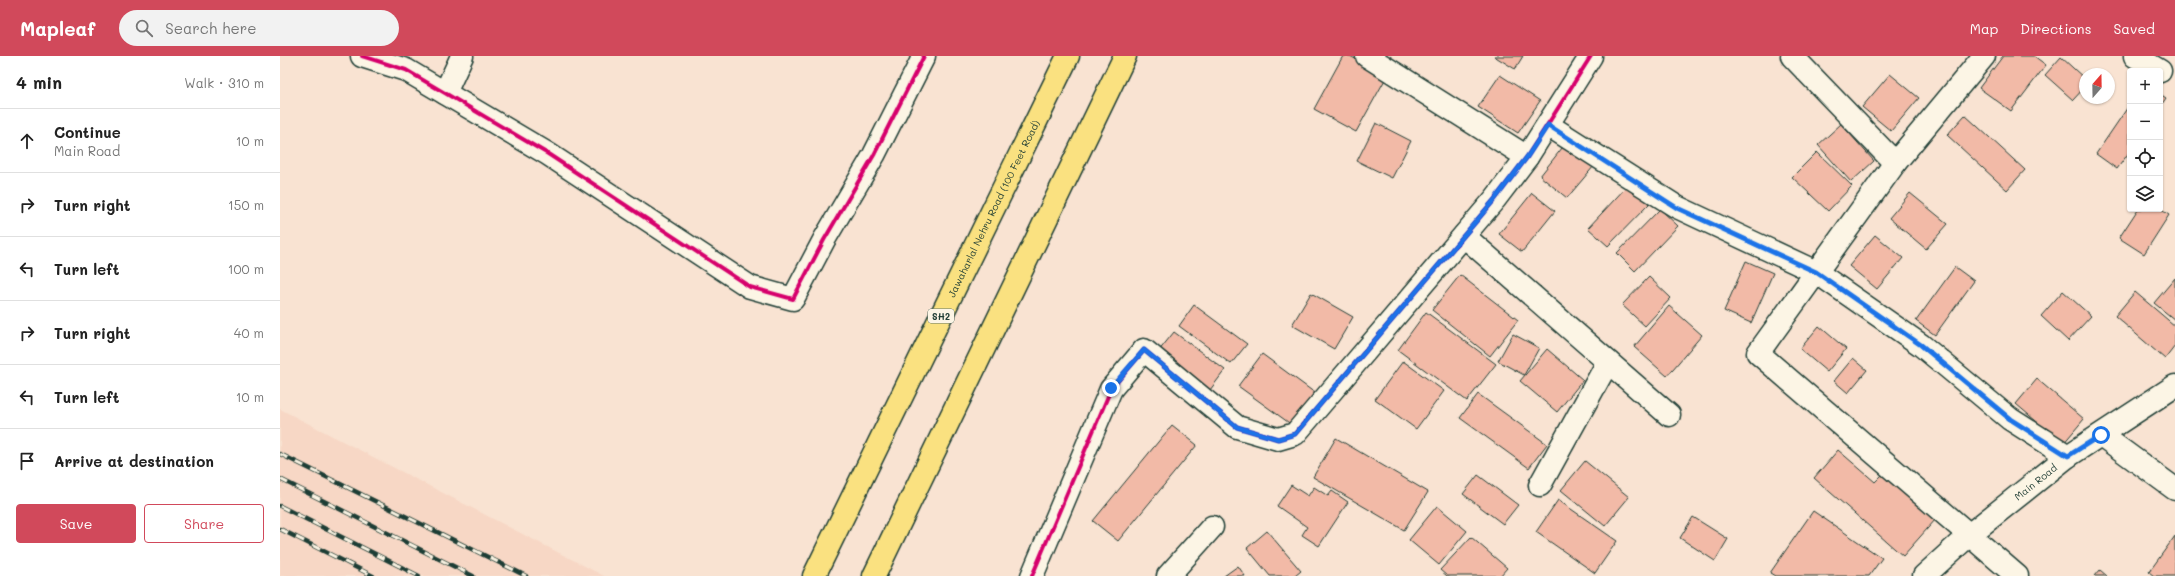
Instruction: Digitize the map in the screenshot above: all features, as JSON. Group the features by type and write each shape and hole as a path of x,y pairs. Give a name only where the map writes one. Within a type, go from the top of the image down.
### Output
{"main road":[{"name":"Jawaharlal Nehru Road (100 Feet Road)","path":"814,576 1068,56"},
{"path":"874,576 1125,56"}],"street":[{"path":"362,56 406,70 548,154 750,287 794,299 824,240 874,155 924,56"},
{"path":"445,93 462,56"},
{"path":"1367,56 1527,157"},
{"path":"1032,576 1111,388 1144,350 1237,427 1278,439 1295,434 1464,236 1527,157 1591,56"},
{"path":"1792,56 1895,163"},
{"path":"1984,56 1895,163 1758,353 2017,576"},
{"path":"2135,56 2155,68"},
{"path":"2163,73 2175,80"},
{"path":"1548,125 1677,208 1816,272 1921,345 2010,419 2068,456"},
{"path":"1464,236 1669,415"},
{"path":"1540,485 1608,362"},
{"name":"Main Road","path":"1924,576 1969,535 2068,456 2175,386"},
{"path":"2101,435 2175,489"},
{"path":"1168,576 1212,527"}],"shaded area":[{"path":"280,409 604,576 280,576"}],"building":[{"path":"1343,56 1350,56 1387,76 1356,132 1314,109"},
{"path":"1494,56 1523,56 1515,69"},
{"path":"2003,56 2034,56 2046,65 2011,111 1979,88"},
{"path":"2061,57 2079,74 2079,94 2073,100 2045,75"},
{"path":"1890,74 1919,98 1891,131 1862,107"},
{"path":"1500,75 1540,101 1518,133 1478,107"},
{"path":"2127,108 2127,155 2117,169 2096,154"},
{"path":"1965,115 2025,170 2007,190 1947,135"},
{"path":"1376,123 1411,141 1392,178 1357,161"},
{"path":"1841,124 1874,161 1851,182 1818,145"},
{"path":"1566,143 1594,166 1567,198 1540,176"},
{"path":"1817,152 1852,186 1828,211 1792,177"},
{"path":"1629,184 1649,204 1608,246 1588,228"},
{"path":"1532,193 1555,211 1522,252 1499,234"},
{"path":"1910,193 1948,224 1926,249 1889,218"},
{"path":"1660,209 1678,226 1635,271 1617,253"},
{"path":"2163,211 2169,215 2144,254 2119,238 2136,212"},
{"path":"1875,235 1903,258 1877,289 1849,266"},
{"path":"1746,261 1773,273 1751,323 1724,311"},
{"path":"1955,267 1974,281 1935,335 1916,321"},
{"path":"1460,275 1518,320 1490,356 1432,310"},
{"path":"1649,277 1671,298 1645,326 1622,305"},
{"path":"2175,278 2175,320 2154,303"},
{"path":"2063,291 2091,316 2068,341 2041,316"},
{"path":"2135,292 2175,326 2175,346 2165,359 2115,316"},
{"path":"1311,293 1353,317 1334,349 1292,325"},
{"path":"1194,305 1247,344 1231,364 1179,326"},
{"path":"1669,306 1702,335 1667,376 1634,347"},
{"path":"1426,312 1496,364 1467,401 1398,350"},
{"path":"1819,326 1846,349 1827,372 1800,349"},
{"path":"1174,332 1225,370 1210,390 1158,352"},
{"path":"1513,334 1539,348 1524,375 1498,361"},
{"path":"1547,349 1583,380 1557,412 1520,381"},
{"path":"1262,354 1315,393 1292,425 1238,386"},
{"path":"1853,358 1867,370 1848,393 1834,381"},
{"path":"1403,361 1444,391 1416,429 1375,399"},
{"path":"2037,379 2084,419 2063,444 2016,404"},
{"path":"1478,394 1547,444 1529,468 1460,418"},
{"path":"1172,425 1197,445 1118,541 1093,521"},
{"path":"1336,438 1428,492 1404,530 1313,477"},
{"path":"1838,450 1875,482 1884,473 1936,519 1903,556 1814,478"},
{"path":"1585,461 1629,497 1605,526 1561,490"},
{"path":"1478,475 1518,505 1503,524 1463,494"},
{"path":"1291,485 1308,496 1314,487 1328,496 1332,491 1348,502 1319,546 1302,535 1307,527 1277,506"},
{"path":"1558,500 1617,541 1595,573 1536,532"},
{"path":"1437,506 1467,531 1439,565 1409,540"},
{"path":"1813,511 1882,558 1869,576 1775,576 1770,573"},
{"path":"1693,517 1728,539 1715,561 1680,538"},
{"path":"1267,531 1301,571 1295,576 1270,576 1247,548"},
{"path":"2175,536 2175,576 2154,576 2149,572"},
{"path":"1471,537 1507,568 1500,576 1447,576 1440,570"},
{"path":"1238,566 1245,576 1224,576"},
{"path":"2100,570 2107,576 2095,576"}],"railway":[{"path":"280,454 526,576"},
{"path":"280,479 473,576"},
{"path":"280,506 419,576"},
{"path":"280,529 373,576"}],"cycle path":[{"path":"362,56 406,70 548,154 750,287 793,299 824,240 874,155 924,56"},
{"path":"1032,576 1111,389 1144,350 1237,427 1278,439 1295,434 1495,199 1527,157 1591,56"}],"route":[{"path":"1111,388 1144,350 1237,427 1278,439 1295,434 1495,199 1527,157 1548,125 1677,208 1816,272 1921,345 2010,419 2068,456 2101,435"}]}
